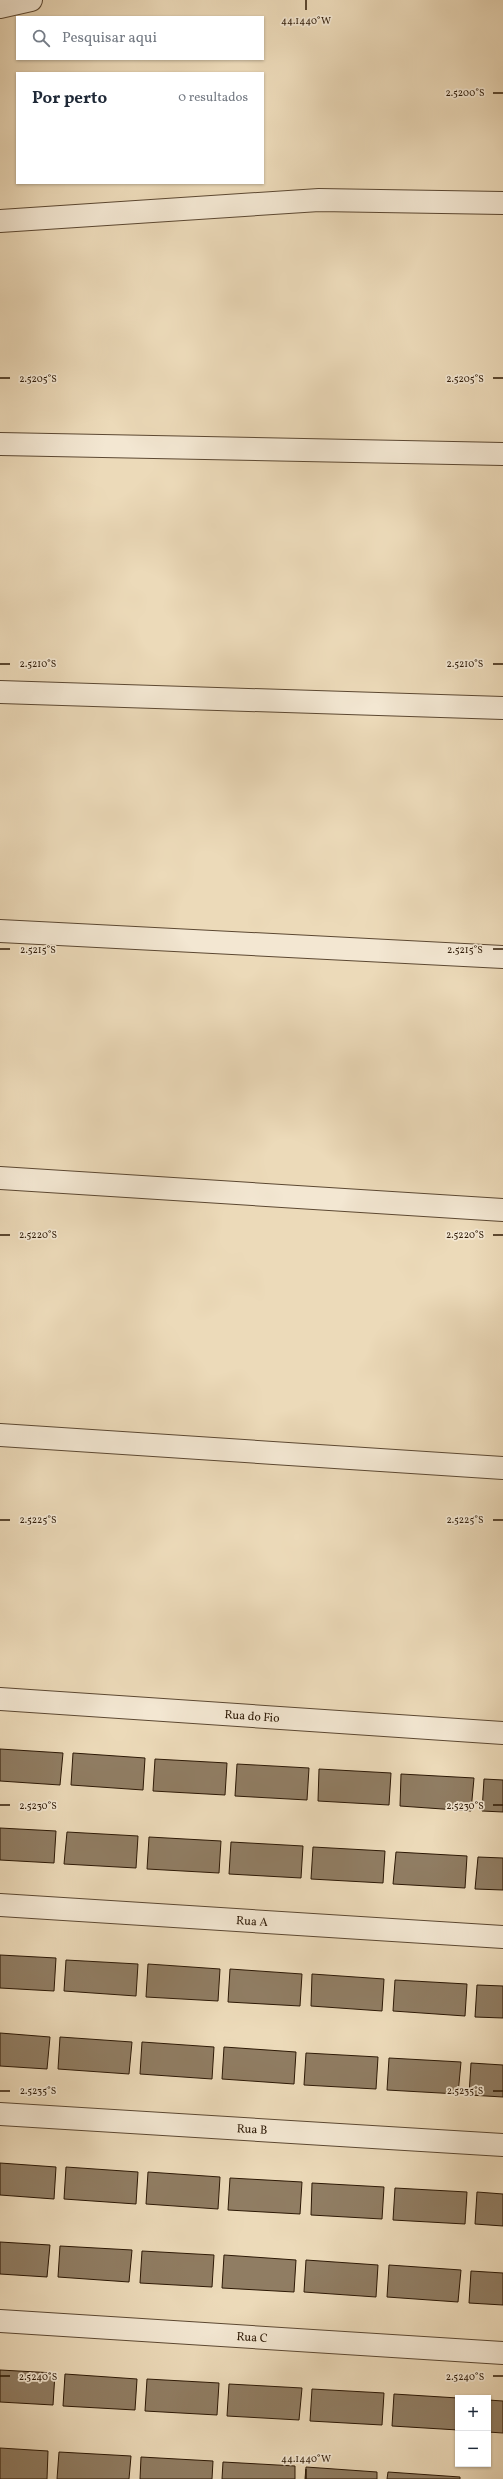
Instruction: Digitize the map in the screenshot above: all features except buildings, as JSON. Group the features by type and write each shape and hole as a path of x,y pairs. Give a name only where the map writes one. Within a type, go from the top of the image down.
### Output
{"street":[{"path":"0,7 31,0"},
{"path":"0,221 319,200 503,203"},
{"path":"0,444 503,454"},
{"path":"0,692 503,708"},
{"path":"0,931 503,957"},
{"path":"0,1178 503,1210"},
{"path":"0,1435 503,1468"},
{"name":"Rua do Fio","path":"0,1699 503,1733"},
{"name":"Rua A","path":"0,1906 503,1937"},
{"name":"Rua B","path":"0,2114 503,2144"},
{"name":"Rua C","path":"0,2321 503,2353"}]}
